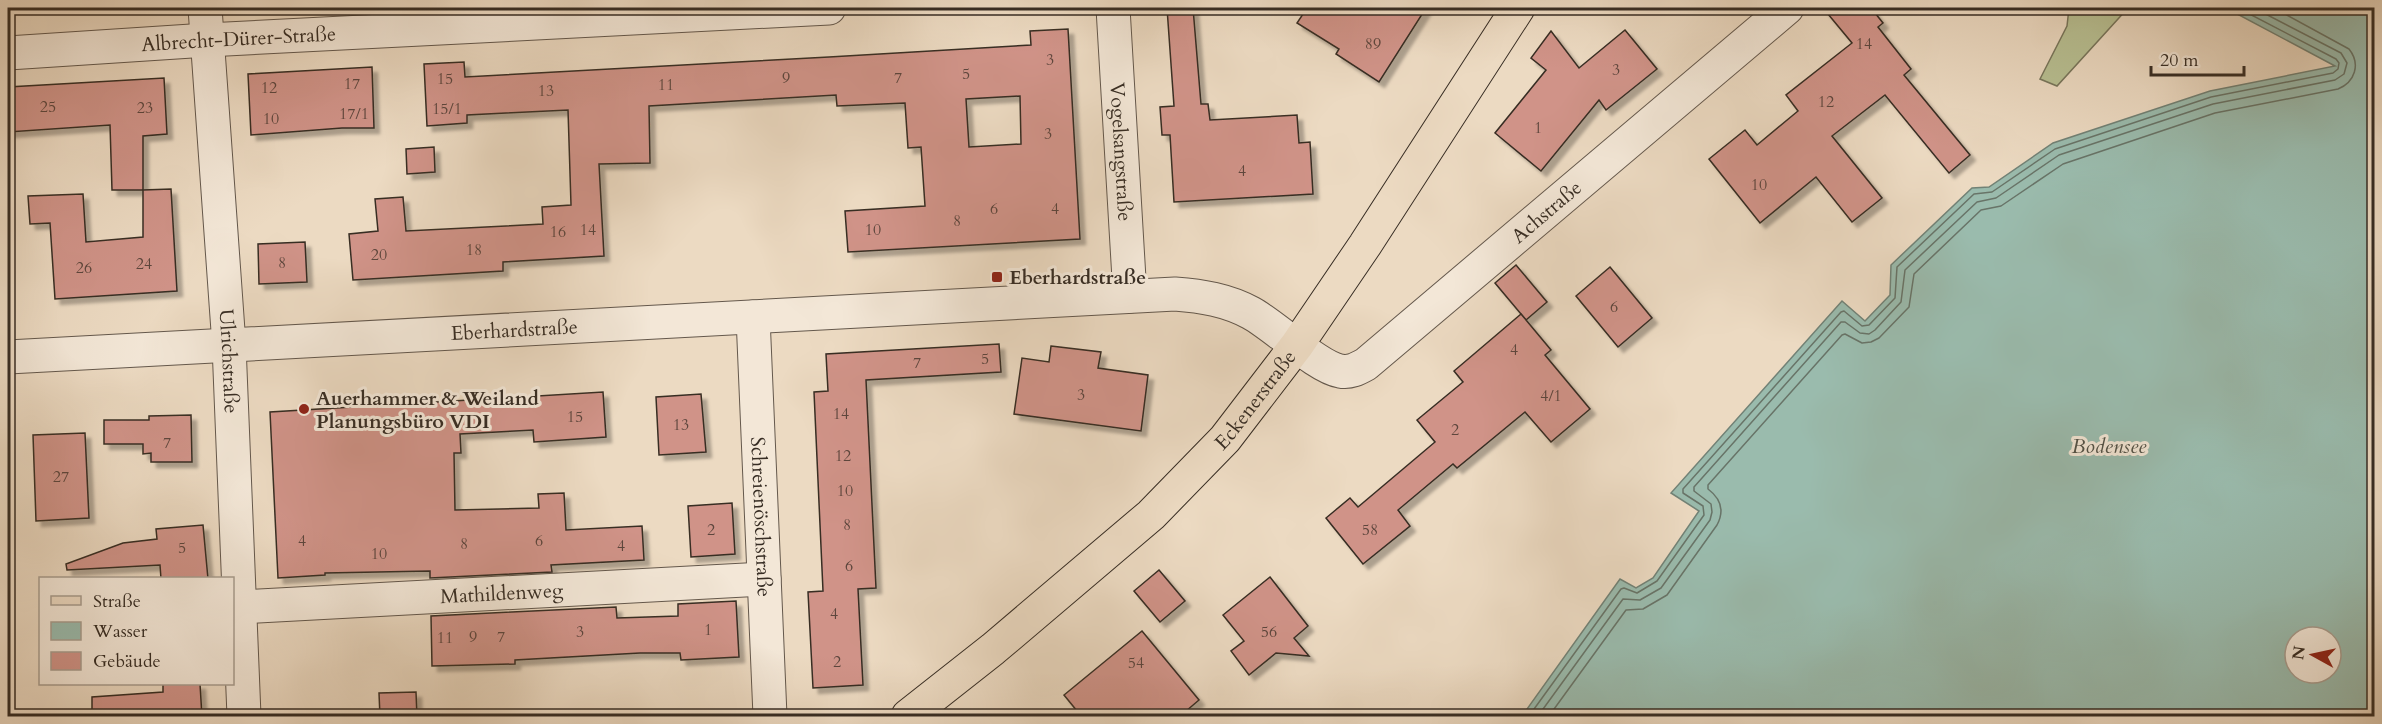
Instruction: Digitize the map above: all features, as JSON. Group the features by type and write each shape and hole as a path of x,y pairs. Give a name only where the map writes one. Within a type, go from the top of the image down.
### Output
{"main road":[{"name":"Eckenerstraße","path":"908,717 987,654 1151,515 1225,439 1297,345 1427,151 1518,8"}],"street":[{"name":"Ulrichstraße","path":"206,8 229,345 244,717"},
{"name":"Albrecht-Dürer-Straße","path":"8,53 207,40 829,8"},
{"name":"Vogelsangstraße","path":"1113,8 1130,296"},
{"name":"Achstraße","path":"1297,345 1333,369 1352,371 1366,364 1787,8"},
{"name":"Eberhardstraße","path":"8,357 1175,294 1204,296 1227,303 1252,314 1297,345"},
{"name":"Schreienöschstraße","path":"753,317 770,717"},
{"name":"Mathildenweg","path":"240,607 764,579"}],"green space":[{"path":"2069,8 2128,8 2057,86 2040,79 2067,26"}],"water":[{"name":"Bodensee","path":"2226,8 2374,8 2374,716 1522,716 1620,579 1636,588 1653,578 1699,511 1671,493 1842,301 1865,321 1890,295 1891,265 1972,188 1989,187 2053,143 2210,91 2335,66"}],"building":[{"path":"1167,8 1193,8 1201,104 1208,104 1210,120 1297,115 1299,143 1310,142 1313,194 1174,202 1170,135 1162,135 1160,107 1174,106"},
{"path":"1307,8 1426,8 1379,82 1336,54 1339,49 1297,23"},
{"path":"1823,8 1871,8 1883,23 1878,27 1911,69 1904,75 1970,155 1949,173 1885,95 1832,136 1882,198 1852,222 1816,177 1760,223 1709,159 1745,130 1757,145 1798,111 1786,95 1852,43"},
{"path":"1068,29 1080,239 848,252 845,211 925,206 921,147 908,148 905,103 837,106 836,95 649,106 650,163 599,164 604,256 503,262 503,271 353,280 349,234 378,231 375,199 403,197 406,231 543,224 542,207 571,205 568,110 467,115 467,123 427,126 424,64 464,62 465,77 1031,45 1030,31","holes":["1020,96 1021,144 969,147 966,99"]},
{"path":"1625,30 1657,69 1606,110 1599,100 1541,171 1495,133 1546,70 1531,58 1551,31 1579,68"},
{"path":"372,67 374,128 342,128 251,135 248,74"},
{"path":"164,78 167,134 143,136 143,190 112,190 110,125 8,132 8,87"},
{"path":"434,147 435,172 407,174 406,149"},
{"path":"171,189 177,291 55,299 50,223 30,224 28,196 83,194 86,242 143,237 143,190"},
{"path":"305,242 307,282 259,284 258,244"},
{"path":"1516,265 1547,302 1526,320 1495,283"},
{"path":"1610,267 1652,318 1618,347 1576,296"},
{"path":"1521,314 1551,350 1545,355 1590,409 1551,442 1525,412 1457,468 1453,464 1398,510 1410,526 1363,564 1326,518 1350,498 1358,507 1435,442 1417,420 1463,382 1454,371"},
{"path":"999,344 1001,372 866,380 876,588 858,589 863,685 813,688 808,592 823,591 814,392 828,391 826,354"},
{"path":"1051,346 1101,352 1098,368 1148,375 1141,431 1014,414 1022,358 1049,362"},
{"path":"603,392 606,437 534,442 533,430 460,434 461,453 454,453 455,510 539,508 538,494 564,493 566,530 642,526 644,560 551,565 552,572 430,578 430,571 325,573 325,575 278,578 270,412"},
{"path":"701,394 706,452 659,455 656,397"},
{"path":"191,415 192,462 151,462 151,453 143,454 143,444 104,444 104,420 149,420 149,416"},
{"path":"85,433 89,518 36,521 33,435"},
{"path":"732,503 735,554 691,557 688,506"},
{"path":"203,525 208,577 161,577 160,565 67,570 66,564 123,543 157,539 156,529"},
{"path":"1159,570 1185,601 1160,622 1134,591"},
{"path":"1270,577 1308,626 1294,638 1309,656 1276,653 1249,675 1231,651 1244,641 1223,615"},
{"path":"736,601 739,657 681,660 680,653 640,653 515,660 515,664 432,666 431,616 616,607 617,618 678,616 678,604"},
{"path":"1142,631 1199,700 1179,717 1082,717 1064,695"},
{"path":"163,685 200,685 202,717 92,717 92,697 163,692"},
{"path":"416,692 417,717 380,717 379,693"}],"place":[{"name":"Eberhardstraße","path":"997,277"},
{"name":"Auerhammer & Weiland Planungsbüro VDI","path":"304,409"}]}
